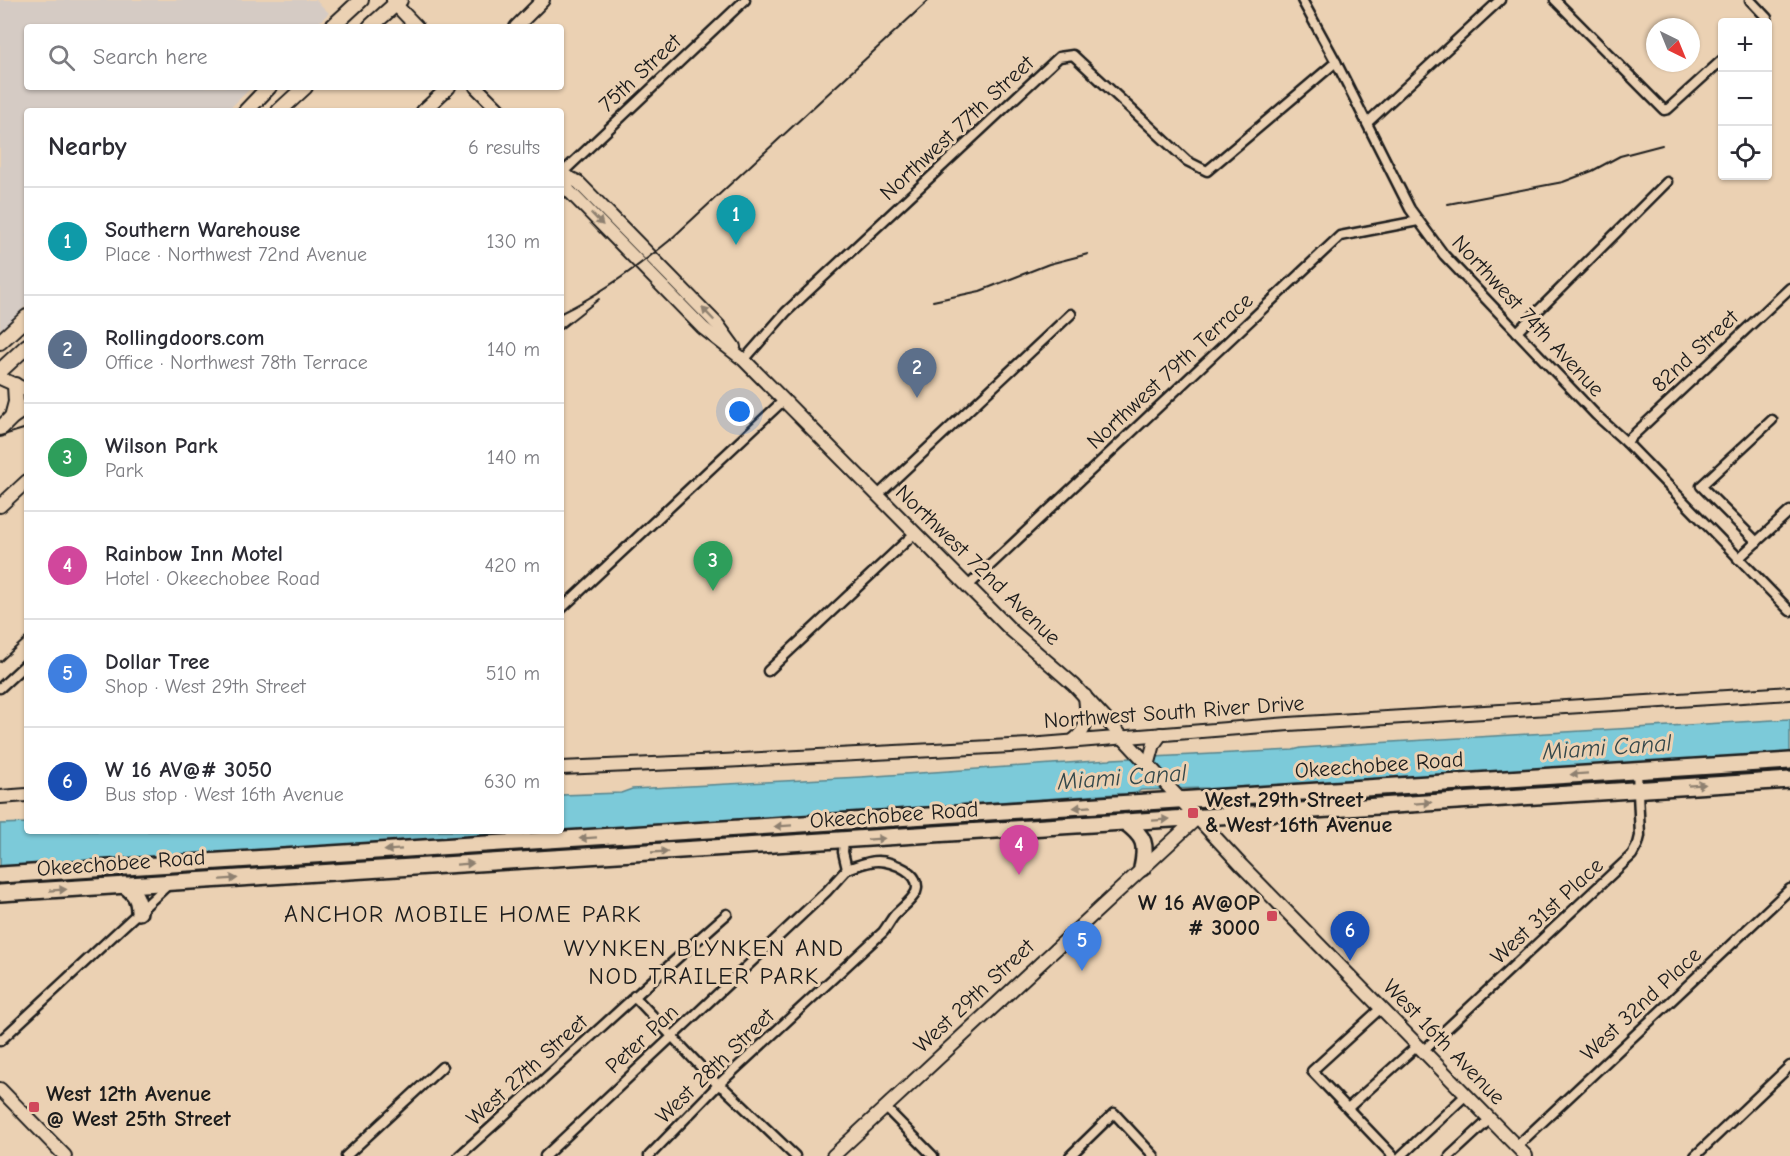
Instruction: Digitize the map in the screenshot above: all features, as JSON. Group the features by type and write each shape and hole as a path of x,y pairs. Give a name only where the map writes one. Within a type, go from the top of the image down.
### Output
{"highway":[{"name":"Okeechobee Road","path":"0,875 1177,796 1790,761"},
{"name":"Okeechobee Road","path":"0,893 1790,780"},
{"path":"1125,822 1135,829 1144,842 1142,868"},
{"path":"170,883 182,873 209,862"},
{"path":"124,885 136,896 139,912"}],"main road":[{"path":"335,24 361,0"},
{"path":"373,24 394,1"},
{"path":"249,108 266,90"},
{"path":"282,108 302,90"},
{"path":"0,342 24,320"},
{"path":"0,371 24,349"},
{"path":"12,417 21,388"},
{"path":"0,429 24,409"}],"street":[{"path":"519,24 543,0"},
{"name":"75th Street","path":"564,171 745,0"},
{"name":"Northwest 74th Avenue","path":"1303,0 1418,222 1444,255 1596,415 1626,441 1790,611"},
{"path":"1367,123 1500,0"},
{"path":"1555,0 1664,110 1668,109 1718,64"},
{"path":"1750,0 1764,18"},
{"path":"394,1 414,24"},
{"name":"Northwest 77th Street","path":"744,360 786,312 1059,57 1073,55 1186,161 1207,171 1336,62"},
{"path":"426,108 446,90"},
{"path":"479,90 497,108"},
{"name":"Northwest 72nd Avenue","path":"564,175 578,182 718,325 744,360 967,587 1085,696 1177,796"},
{"path":"1517,332 1667,182"},
{"name":"Northwest 79th Terrace","path":"967,587 1340,236 1418,222"},
{"name":"82nd Street","path":"1626,441 1790,288"},
{"path":"877,496 1071,314"},
{"path":"0,378 21,388"},
{"path":"564,606 784,400"},
{"path":"1757,542 1701,486 1772,420"},
{"path":"0,506 24,484"},
{"path":"1738,559 1790,511"},
{"path":"768,671 914,534"},
{"path":"0,688 24,666"},
{"name":"Northwest South River Drive","path":"564,768 722,761 1121,737 1157,740 1289,724 1790,693"},
{"path":"1073,741 1082,733 1087,722 1085,696"},
{"path":"1148,766 1157,740"},
{"name":"West 31st Place","path":"1348,1108 1421,1048 1632,855 1640,836 1637,771"},
{"path":"0,797 24,795"},
{"name":"West 16th Avenue","path":"1177,796 1242,866 1526,1156"},
{"name":"West 29th Street","path":"841,1153 885,1107 1197,818"},
{"path":"844,841 843,852 847,869"},
{"name":"West 28th Street","path":"649,1156 718,1085 883,932 915,892 917,884 912,876 903,868 886,862 870,862 847,869"},
{"name":"Peter Pan","path":"545,1156 827,891 847,869"},
{"path":"0,1041 170,883"},
{"name":"West 32nd Place","path":"1516,1146 1790,889"},
{"name":"West 27th Street","path":"459,1156 727,914"},
{"path":"634,996 718,1085 725,1089 795,1156"},
{"path":"1381,1008 1312,1071 1393,1156"},
{"path":"1695,1156 1790,1066"},
{"path":"346,1156 442,1067"},
{"path":"0,1089 65,1156"},
{"path":"1401,1156 1466,1095"},
{"path":"885,1107 933,1156"},
{"path":"1070,1156 1114,1113 1154,1156"},
{"path":"1450,1156 1490,1119"}],"shaded area":[{"path":"0,0 316,0 329,13 317,24 24,24 24,90 249,90 230,108 24,108 24,308 0,331"}],"water":[{"name":"Miami Canal","path":"1790,719 1790,753 1208,790 1202,788 1141,790 1132,796 1117,794 564,831 564,795 621,793 632,789 861,777 1112,759 1293,750 1357,744"},
{"path":"24,823 24,834 518,834 0,867 0,824"}],"railway":[{"path":"564,311 617,280 669,241 929,0"},
{"path":"1448,204 1563,182 1592,171 1620,156 1662,145"},
{"path":"933,301 980,291 1049,264 1088,254"},
{"path":"564,327 599,299"},
{"path":"0,436 24,429"},
{"path":"0,662 24,640"}],"place":[{"name":"Southern Warehouse","path":"736,245"},
{"name":"Rollingdoors.com","path":"917,398"},
{"name":"Wilson Park","path":"713,591"},
{"name":"West 29th Street & West 16th Avenue","path":"1193,813"},
{"name":"Rainbow Inn Motel","path":"1019,875"},
{"name":"W 16 AV@OP # 3000","path":"1272,916"},
{"name":"W 16 AV@# 3050","path":"1350,961"},
{"name":"Dollar Tree","path":"1082,971"},
{"name":"West 12th Avenue @ West 25th Street","path":"34,1107"}],"district":[{"name":"ANCHOR MOBILE HOME PARK","path":"463,914"},
{"name":"WYNKEN BLYNKEN AND NOD TRAILER PARK","path":"704,962"}]}
